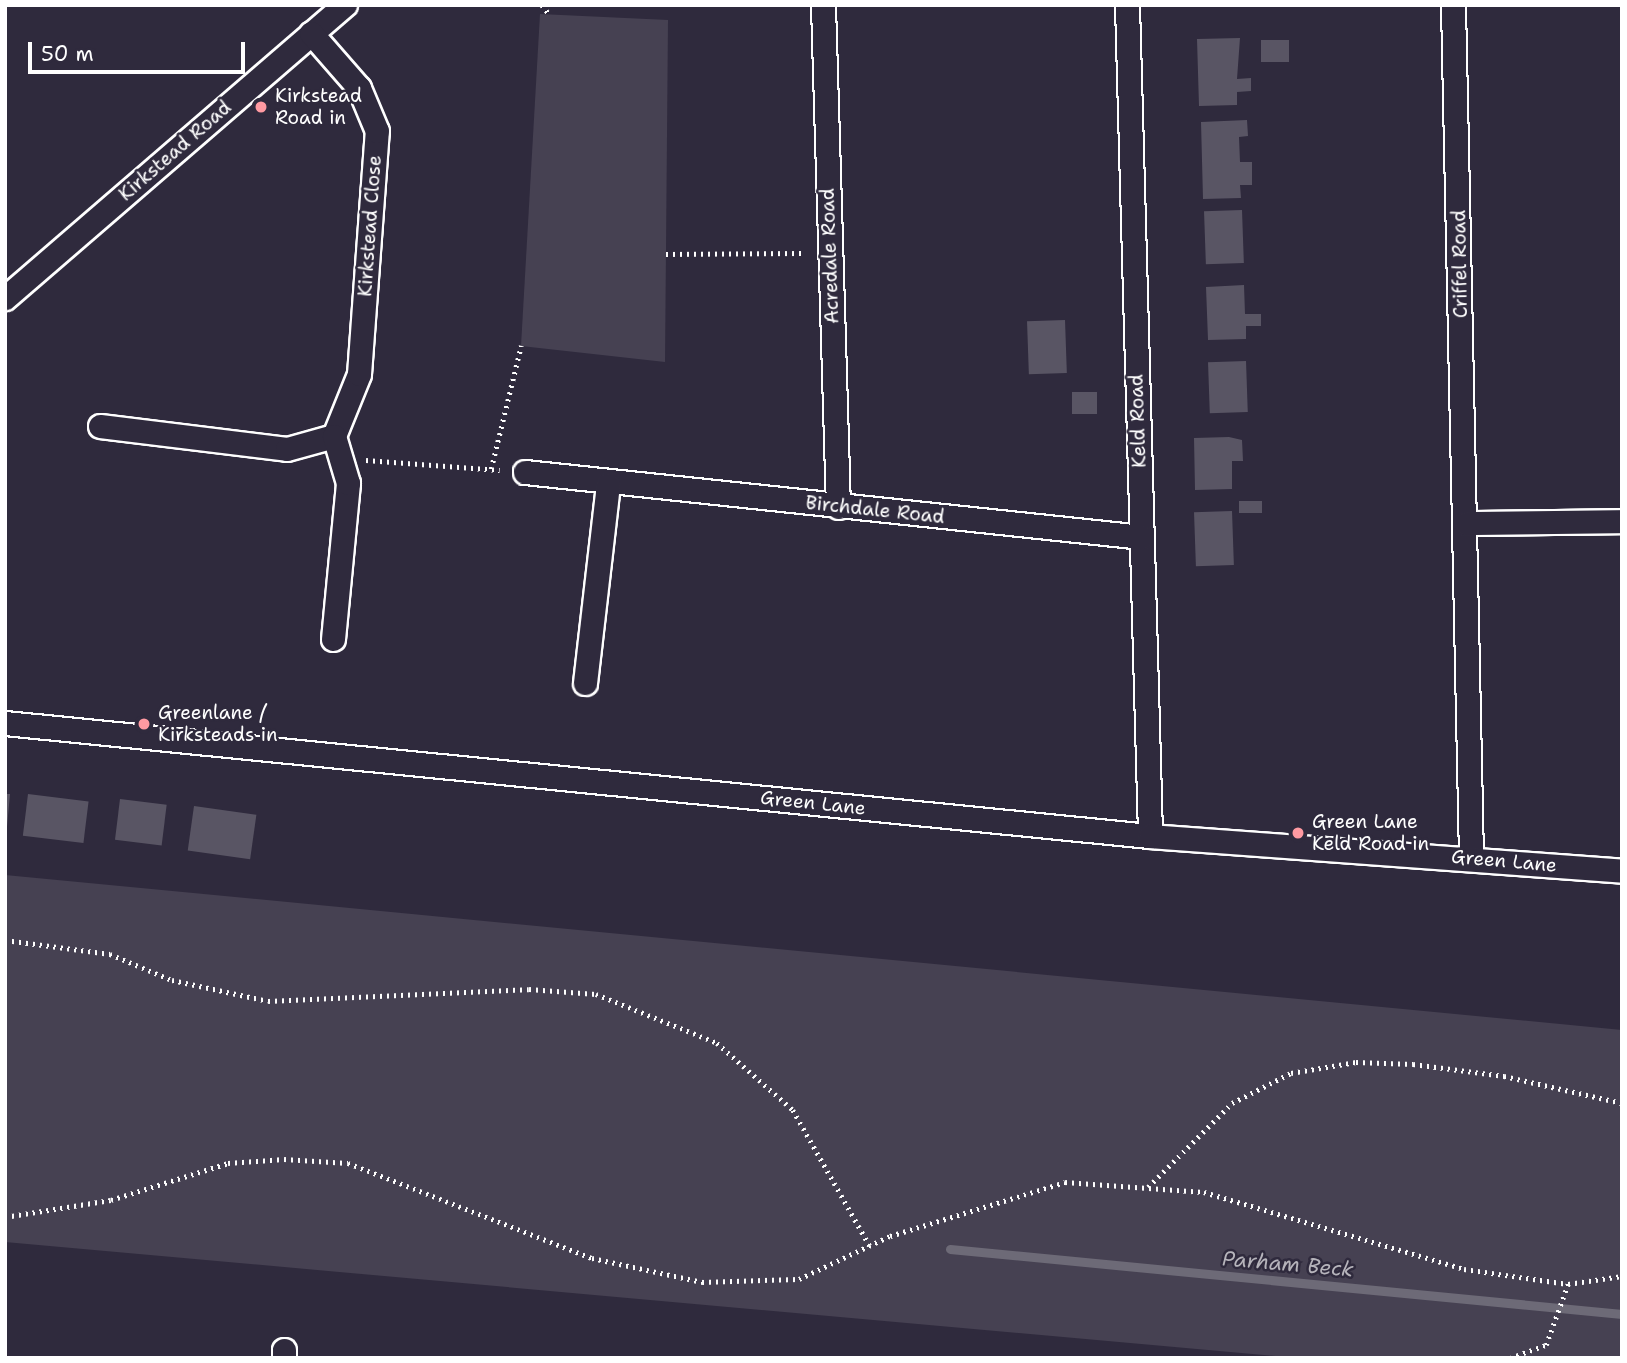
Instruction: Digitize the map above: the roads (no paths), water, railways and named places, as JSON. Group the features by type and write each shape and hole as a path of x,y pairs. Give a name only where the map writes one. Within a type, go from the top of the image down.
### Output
{"street":[{"name":"Kirkstead Road","path":"5,298 345,5"},
{"name":"Acredale Road","path":"823,5 838,506"},
{"name":"Keld Road","path":"1127,5 1150,836"},
{"name":"Criffel Road","path":"1453,5 1471,857"},
{"name":"Kirkstead Close","path":"311,33 359,88 377,131 359,374 334,436"},
{"path":"100,426 287,449 334,436 348,483 332,639"},
{"name":"Birchdale Road","path":"525,472 608,484 1142,537"},
{"path":"585,684 608,484"},
{"path":"1466,523 1622,522"},
{"name":"Green Lane","path":"5,723 1150,836 1471,857 1622,871"}],"waterway":[{"name":"Parham Beck","path":"950,1249 1622,1314"}],"place":[{"name":"Kirkstead Road in","path":"261,107"},
{"name":"Greenlane / Kirksteads in","path":"144,724"},
{"name":"Green Lane Keld Road in","path":"1298,833"}]}
